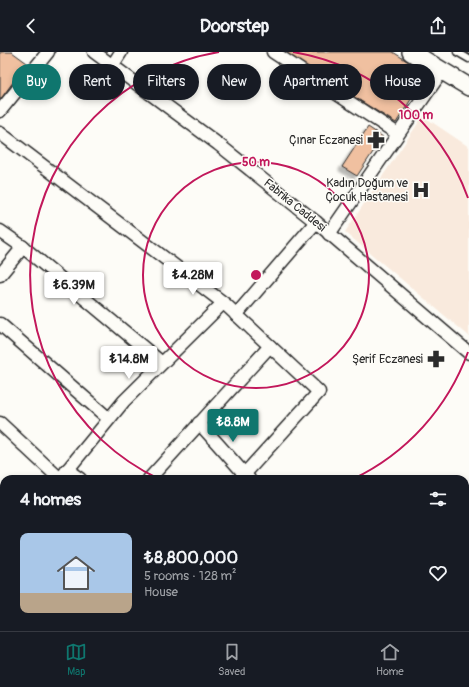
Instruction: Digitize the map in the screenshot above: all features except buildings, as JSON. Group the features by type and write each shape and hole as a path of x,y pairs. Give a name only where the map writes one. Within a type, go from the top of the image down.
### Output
{"main road":[{"path":"411,52 469,87"}],"street":[{"path":"0,111 48,52"},
{"name":"Fabrika Caddesi","path":"94,52 109,64"},
{"path":"113,64 121,52"},
{"path":"273,52 398,134"},
{"path":"329,234 442,71"},
{"name":"Fabrika Caddesi","path":"125,76 218,144 316,222 469,353"},
{"path":"0,133 223,303 320,392 247,475"},
{"path":"236,315 316,222"},
{"path":"0,231 23,247 162,363"},
{"path":"0,275 23,247"},
{"path":"64,475 124,401 223,303"},
{"path":"0,324 109,419"},
{"path":"153,475 270,346"},
{"path":"0,423 62,475"},
{"path":"199,423 243,475"}],"lane":[{"path":"457,52 469,59"}],"shaded area":[{"name":"Kadın Doğum ve Çocuk Hastanesi","path":"423,116 469,147 469,336 345,232"}],"place":[{"name":"Çınar Eczanesi","path":"376,140"},
{"name":"Kadın Doğum ve Çocuk Hastanesi","path":"421,190"},
{"name":"Şerif Eczanesi","path":"436,359"}]}
